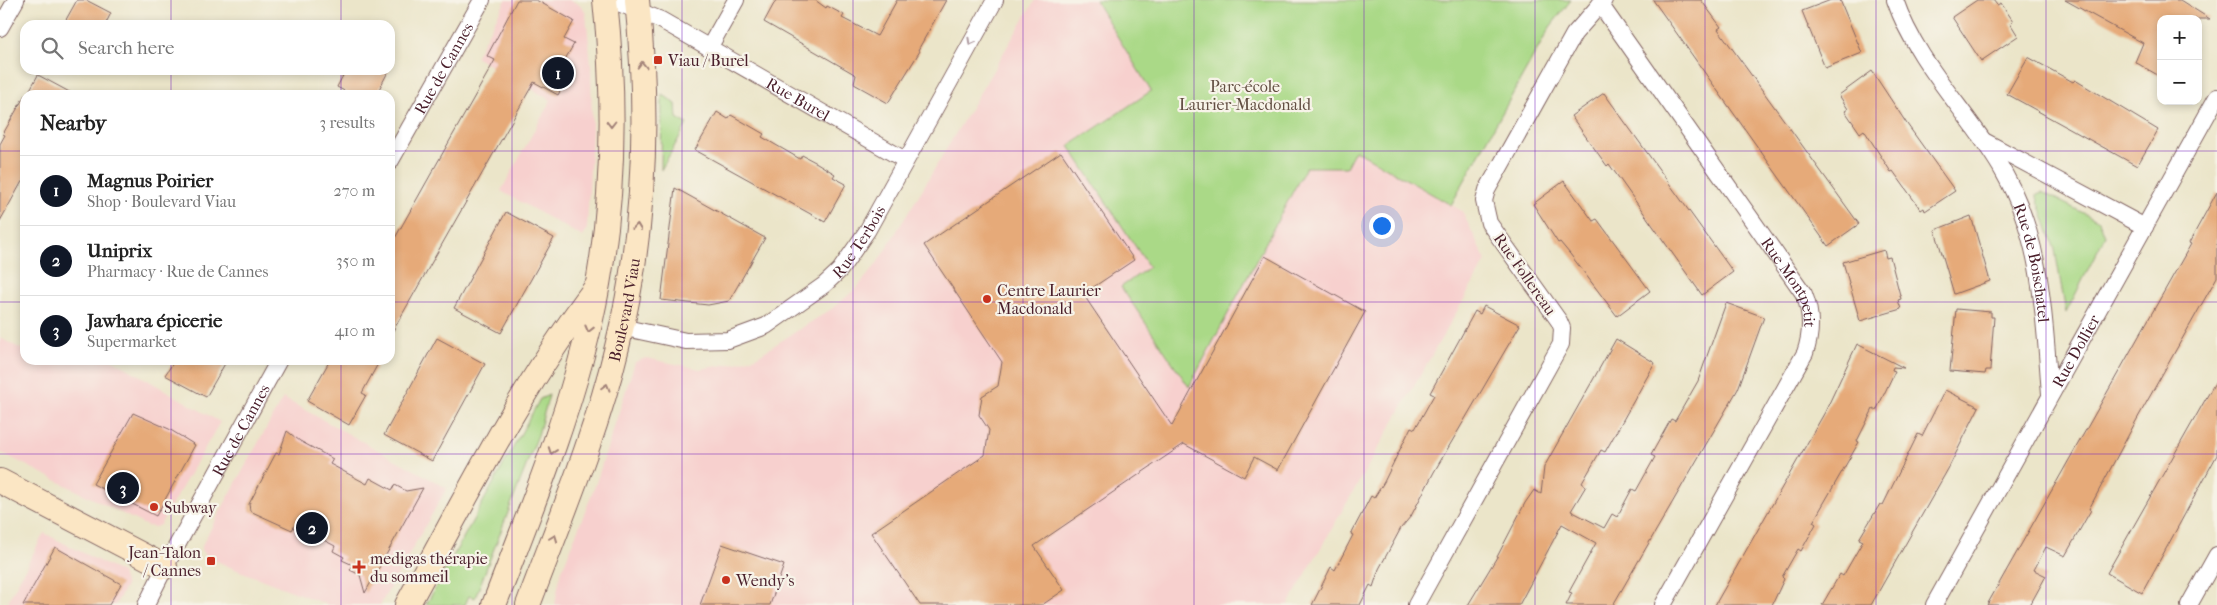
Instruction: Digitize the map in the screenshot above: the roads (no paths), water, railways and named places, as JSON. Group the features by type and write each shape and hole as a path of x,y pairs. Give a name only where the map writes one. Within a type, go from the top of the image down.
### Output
{"main road":[{"name":"Boulevard Viau","path":"494,605 568,404 592,318 607,213 611,154 611,75 605,0"},
{"name":"Boulevard Viau","path":"534,598 596,420 622,327 636,234 643,153 643,74 637,5"},
{"name":"Boulevard Viau","path":"407,605 533,379 568,324 597,285"},
{"path":"533,379 547,373 563,379 568,392 568,404"},
{"path":"0,481 165,567"}],"street":[{"path":"0,28 16,0"},
{"name":"Rue de Cannes","path":"395,153 482,0"},
{"path":"611,0 637,5"},
{"path":"709,48 736,0"},
{"name":"Rue Terbois","path":"622,327 699,342 738,338 766,326 813,294 840,270 867,231 995,0"},
{"name":"Rue de Boischatel","path":"1895,0 1913,38 1932,70 1984,141 2020,206 2030,233 2042,292 2050,394"},
{"name":"Rue Follereau","path":"1416,605 1562,344 1562,328 1559,321 1489,222 1484,201 1487,190 1574,34 1602,2"},
{"name":"Rue Montpetit","path":"1602,2 1804,294 1810,317 1809,341 1805,353 1662,605"},
{"name":"Rue Burel","path":"637,5 905,160"},
{"name":"Rue Dollier","path":"1934,605 2217,97"},
{"name":"Rue de Boischatel","path":"1984,141 2145,227"},
{"name":"Rue de Cannes","path":"146,605 276,365"},
{"path":"2189,605 2217,555"}],"place":[{"name":"Viau / Burel","path":"658,60"},
{"name":"Magnus Poirier","path":"558,73"},
{"name":"Centre Laurier Macdonald","path":"987,299"},
{"name":"Jawhara épicerie","path":"123,488"},
{"name":"Subway","path":"154,507"},
{"name":"Uniprix","path":"312,528"},
{"name":"Jean-Talon / Cannes","path":"211,561"},
{"name":"medigas thérapie du sommeil","path":"359,567"},
{"name":"Wendy's","path":"726,580"}],"park label":[{"name":"Parc-école Laurier-Macdonald","path":"1245,95"}]}
